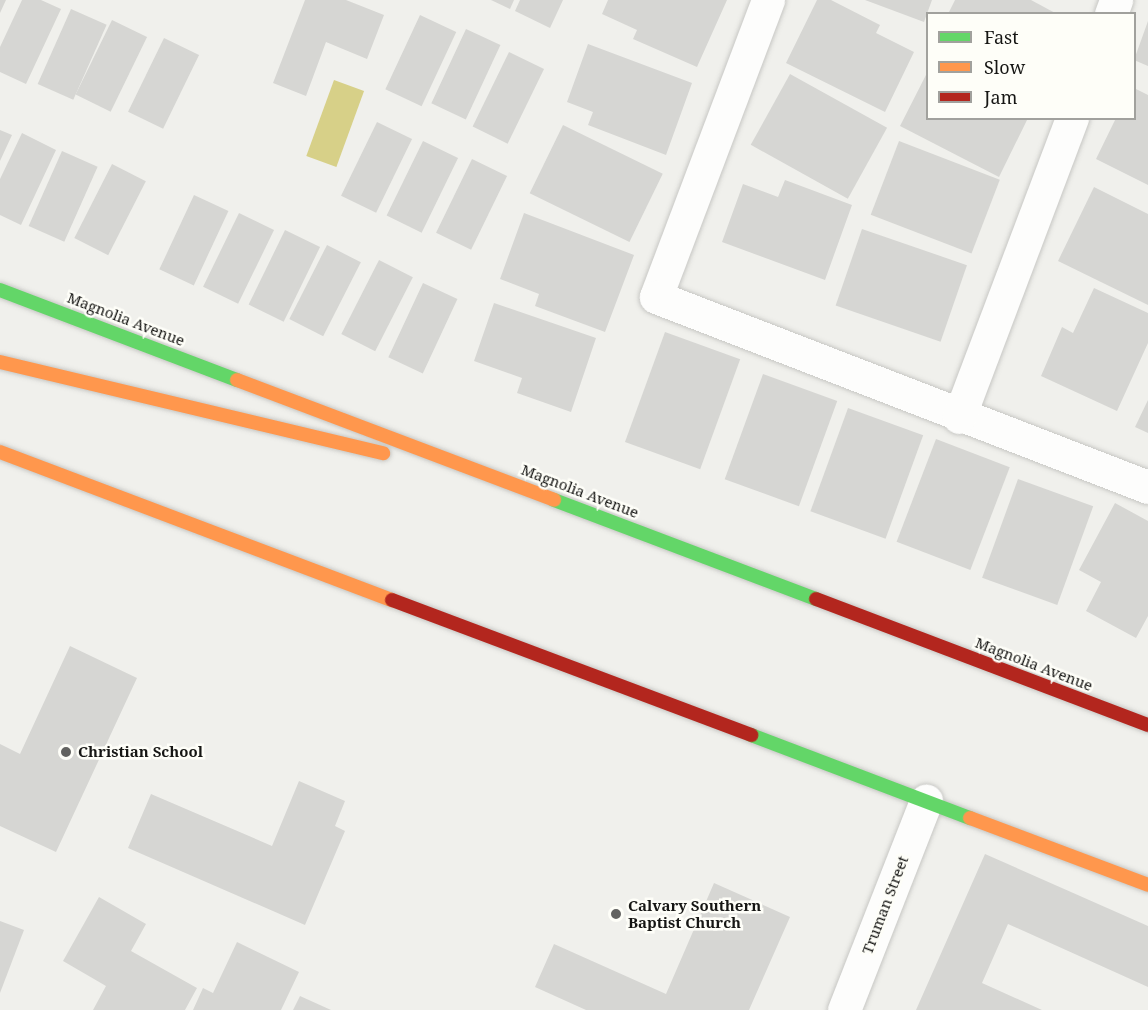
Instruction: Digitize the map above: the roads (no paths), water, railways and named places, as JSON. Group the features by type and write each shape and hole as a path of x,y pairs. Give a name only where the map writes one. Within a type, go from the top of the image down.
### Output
{"main road":[{"name":"Magnolia Avenue","path":"0,290 1148,725"},
{"path":"0,362 516,485"},
{"path":"0,452 1148,885"}],"street":[{"path":"768,0 656,297 959,417 1148,487"},
{"path":"959,417 1071,120"},
{"name":"Truman Street","path":"844,1010 926,801"}],"place":[{"name":"Christian School","path":"66,752"},
{"name":"Calvary Southern Baptist Church","path":"616,914"}]}
